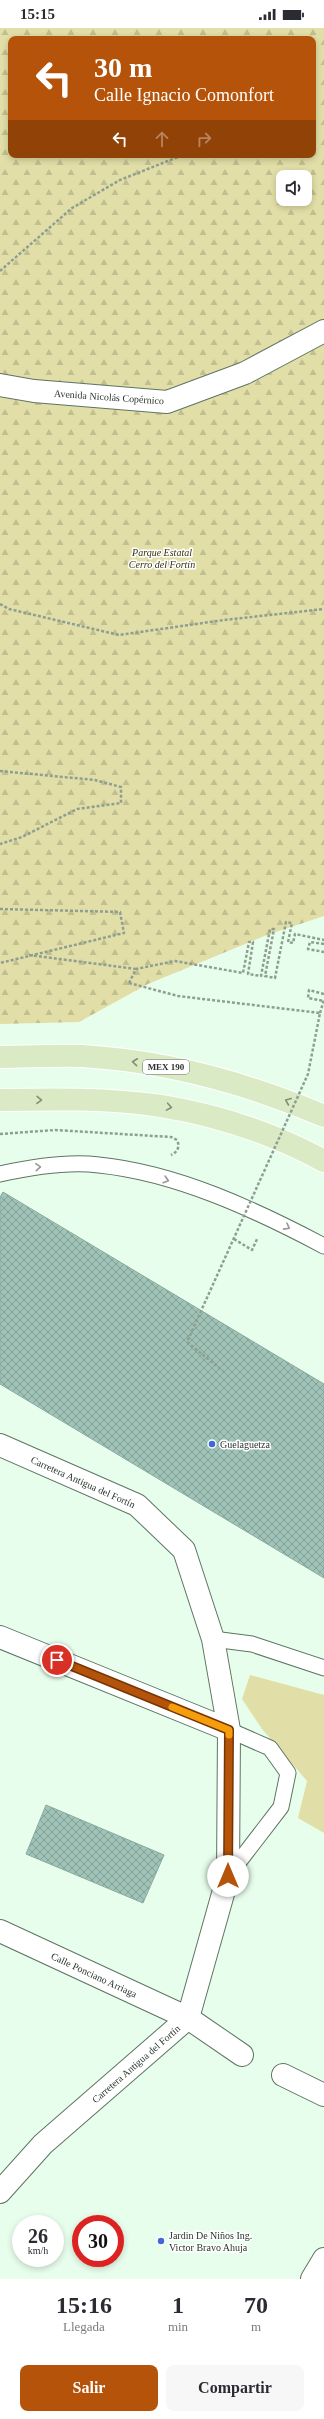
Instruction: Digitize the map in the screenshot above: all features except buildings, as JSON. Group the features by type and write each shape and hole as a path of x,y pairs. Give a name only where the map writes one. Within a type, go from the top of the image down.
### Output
{"main road":[{"name":"MEX 190","path":"0,1057 82,1056 151,1064 234,1082 275,1095 324,1116"},
{"path":"0,1100 88,1101 187,1110 251,1129 317,1157"}],"street":[{"name":"Avenida Nicolás Copérnico","path":"0,386 34,391 167,402 245,373 324,332"},
{"name":"Carretera Antigua del Fortín","path":"0,1445 137,1505 184,1550 213,1639 229,1730 228,1876 188,2018 43,2144 0,2192"},
{"path":"0,1637 229,1730"},
{"name":"Calle Ponciano Arriaga","path":"0,1932 188,2018 242,2055"},
{"path":"274,2071 324,2095"},
{"path":"312,2279 324,2258"}],"lane":[{"path":"0,1174 25,1168 98,1165 137,1171 203,1191 276,1221 324,1246"},
{"path":"213,1639 252,1644 324,1668"},
{"path":"228,1876 281,1807 288,1773 270,1748 229,1730"}],"path":[{"path":"0,271 72,208 120,180 175,158"},
{"path":"0,604 9,609 119,634 324,609"},
{"path":"0,771 95,780 121,787 121,803 77,809 22,837 0,844"},
{"path":"0,908 120,912 124,933 27,955 0,963"},
{"path":"27,955 136,969 175,961 243,973 249,942 253,942 248,974 261,976 270,929 274,930 265,976 275,978 286,922 292,923 288,942 293,943 294,934 324,940"},
{"path":"324,944 310,942 308,949 324,952"},
{"path":"136,969 129,983 178,996 320,1013"},
{"path":"223,1371 187,1342 308,1074 324,1000 308,998 309,990 324,994"},
{"path":"234,1239 252,1250 260,1232"}],"green space":[{"name":"Parque Estatal Cerro del Fortín","path":"0,28 324,28 324,916 267,935 148,984 79,1022 0,1024"},
{"path":"250,1675 324,1695 324,1833 298,1818 307,1781 262,1729 242,1699"}],"slow traffic":[{"path":"172,1707 229,1730 229,1735"}],"place":[{"name":"Guelaguetza","path":"212,1444"},
{"name":"Jardin De Niños Ing. Victor Bravo Ahuja","path":"161,2241"}],"route":[{"path":"57,1660 229,1730 228,1876"}]}
